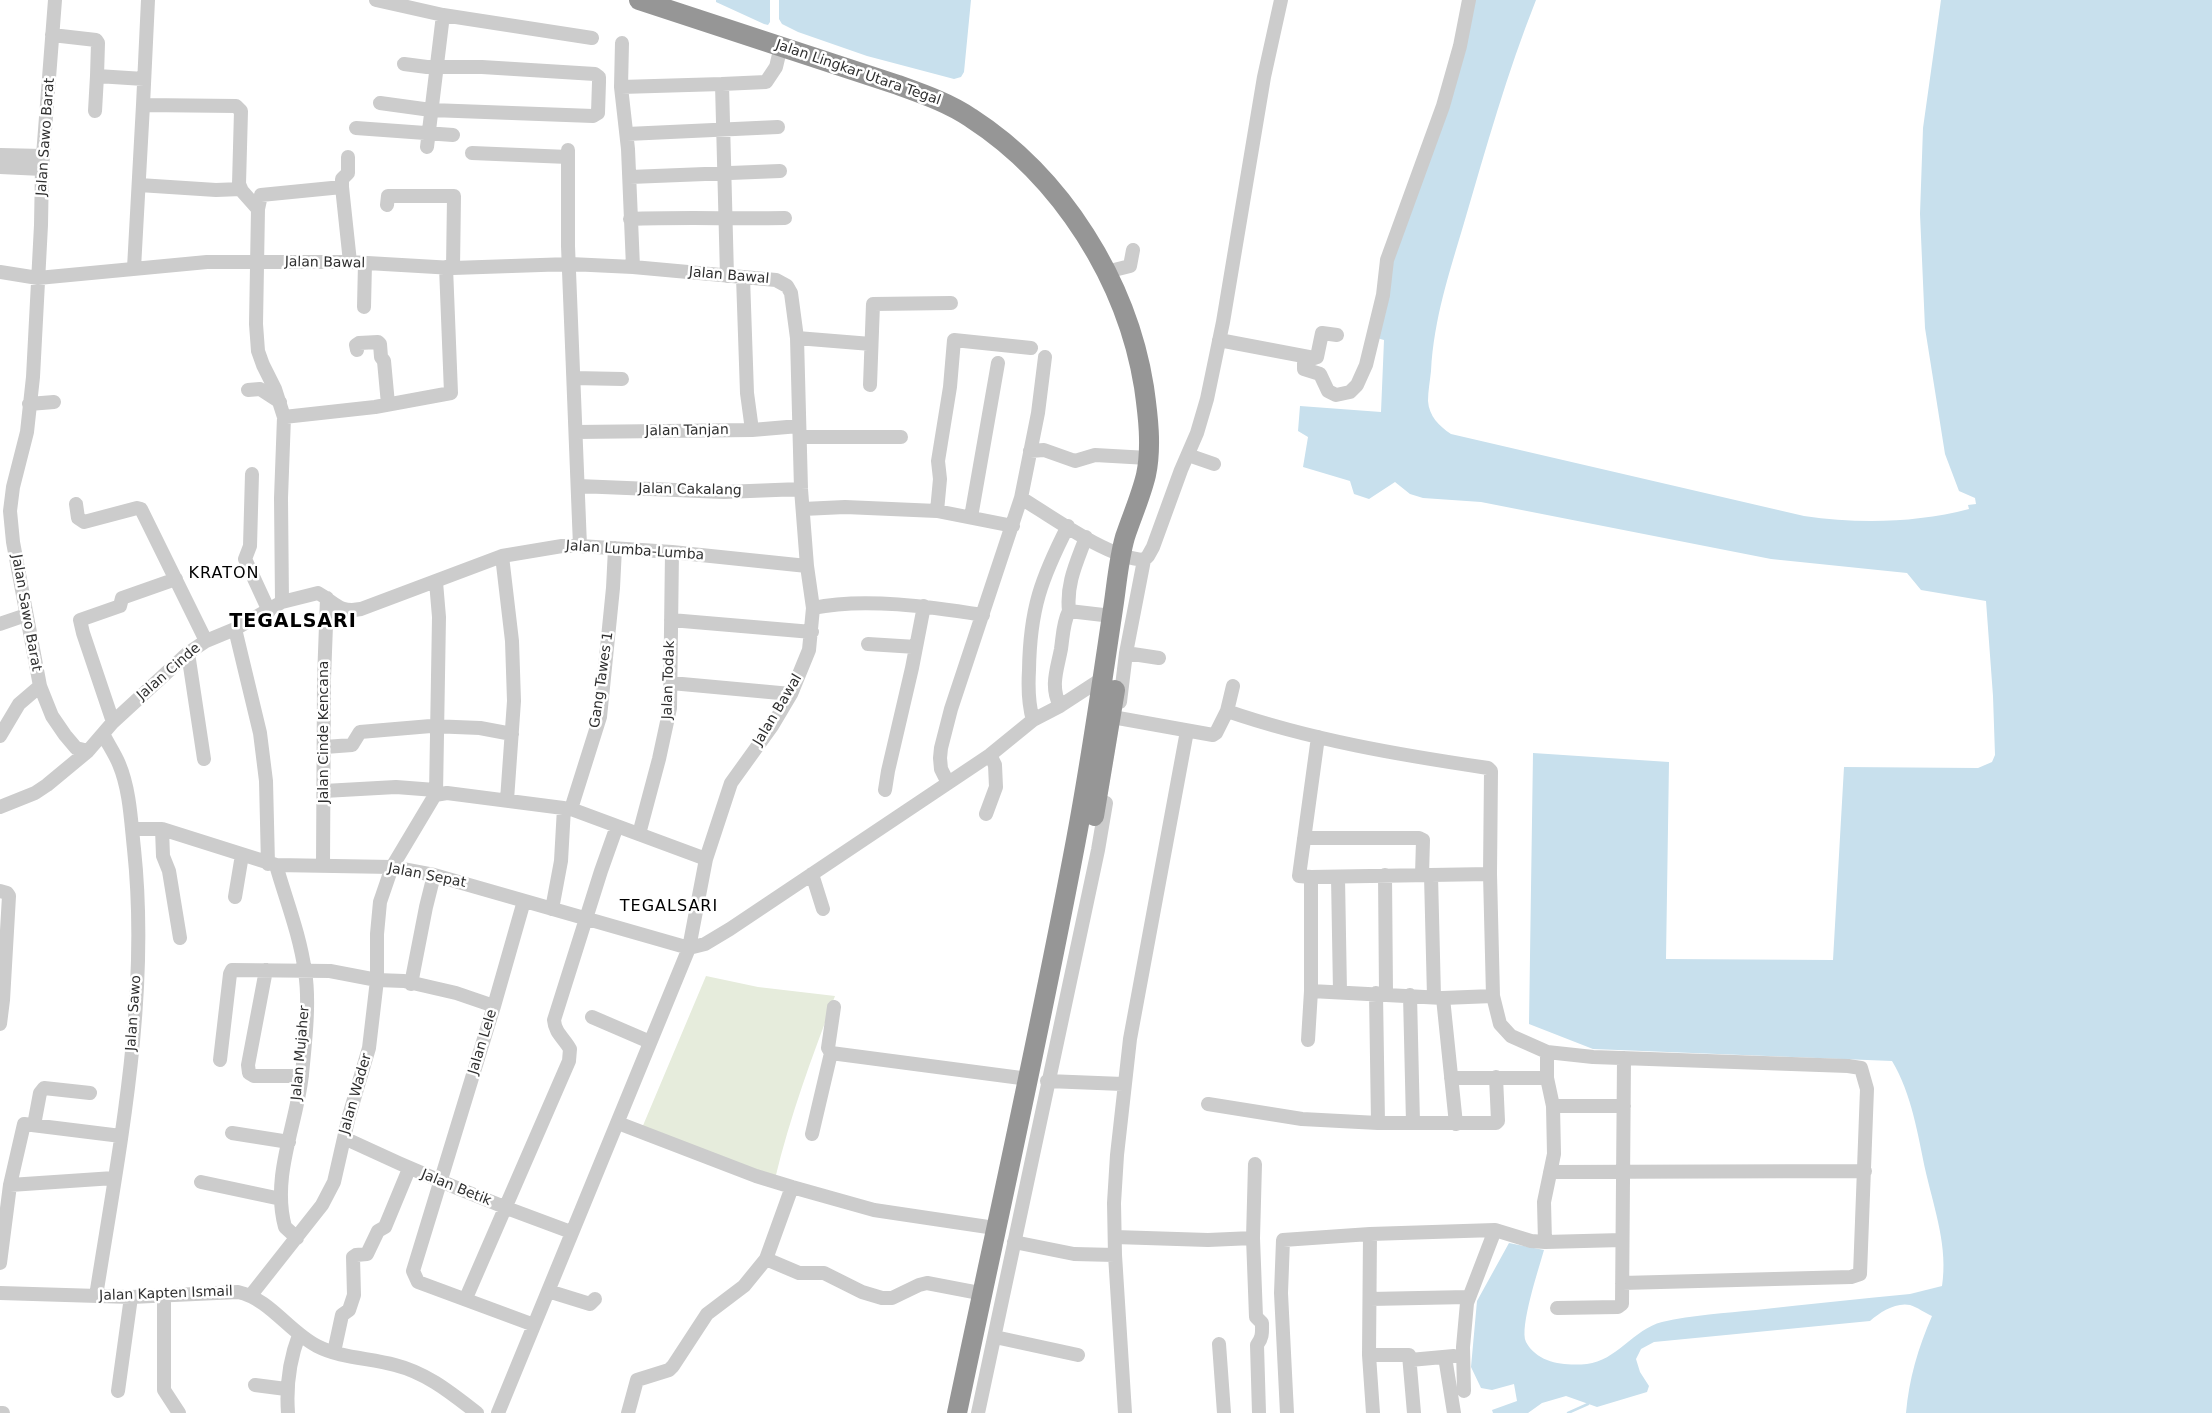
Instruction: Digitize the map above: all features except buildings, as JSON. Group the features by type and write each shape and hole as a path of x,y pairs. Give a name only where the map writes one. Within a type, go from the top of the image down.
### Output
{"highway":[{"name":"Jalan Lingkar Utara Tegal","path":"639,0 928,96 970,117 988,130 1023,160 1056,197 1090,241 1123,308 1143,386 1147,419 1148,458 1146,473 1139,496 1139,518 1133,558"},
{"path":"956,1413 1077,837 1100,679 1112,616 1133,558"},
{"path":"969,1413 1091,833 1106,750 1133,558"}],"street":[{"name":"Jalan Sawo Barat","path":"55,0 43,162 33,377 27,432 12,487 10,511 5,530 26,615 40,686 52,716 65,735 76,748 88,751"},
{"path":"135,263 148,0"},
{"path":"376,0 443,15 592,38"},
{"path":"1021,498 1086,537 1133,558 1148,556 1158,536 1181,470 1205,410 1219,340 1264,76 1281,0"},
{"path":"1304,357 1304,369 1320,374 1328,391 1336,395 1350,392 1363,374 1383,295 1387,260 1444,106 1460,46 1469,0"},
{"path":"428,141 443,15"},
{"path":"52,35 96,40 98,43 95,111"},
{"path":"622,43 621,87 630,178 633,266"},
{"path":"621,87 766,82 776,67 781,46"},
{"path":"380,103 431,110 593,116 597,115 599,110 600,82 599,77 595,74 404,64"},
{"path":"97,76 144,79"},
{"path":"722,84 727,267"},
{"path":"143,106 236,106 239,108 241,111 240,189 258,208"},
{"path":"626,134 778,127"},
{"path":"356,128 428,141 453,135"},
{"path":"472,153 568,154 569,256 580,546"},
{"path":"0,155 43,162"},
{"path":"348,157 348,173 342,179 342,187 353,257 364,307"},
{"path":"0,167 43,162"},
{"path":"630,178 724,172 780,171"},
{"path":"140,185 216,190 240,189"},
{"path":"282,602 281,498 284,417 258,351 256,324 262,262 258,208 261,195 342,187"},
{"path":"284,417 451,394 451,261 454,196 388,196 387,205"},
{"path":"630,219 694,216 725,219 784,218"},
{"path":"1103,267 1130,266 1132,250"},
{"name":"Jalan Bawal","path":"0,272 38,277 135,263 262,262 353,257 451,261 569,256 633,266 727,267 743,277 776,280 787,286 793,300 798,338 801,489 807,566 813,608 812,632 804,666 791,694 772,726 731,783 706,860 689,948 498,1413"},
{"path":"743,277 747,393 752,430"},
{"path":"870,385 873,304 951,303"},
{"path":"1219,340 1316,358 1322,333 1337,334"},
{"path":"798,338 871,344"},
{"path":"937,511 940,479 938,461 950,387 954,340 1031,348"},
{"path":"357,350 356,345 359,343 378,342 380,344 381,357 384,361 388,404"},
{"path":"948,783 941,768 941,748 951,710 983,615 992,581 1013,526 1021,498 1038,413 1046,357"},
{"path":"971,517 998,363"},
{"path":"574,378 622,380"},
{"path":"248,390 260,389 277,401"},
{"path":"29,404 54,402"},
{"name":"Jalan Tanjan","path":"576,432 752,430 901,437"},
{"path":"1030,451 1044,450 1076,462 1095,455 1148,458"},
{"path":"1188,456 1214,464"},
{"path":"252,474 250,546 245,559 269,611"},
{"name":"Jalan Cakalang","path":"578,486 724,492 801,489"},
{"path":"76,504 78,518 84,522 137,508 141,509 206,641"},
{"path":"803,509 845,507 937,511 1013,526"},
{"path":"1033,720 1028,690 1034,606 1047,568 1068,526"},
{"path":"1060,706 1054,691 1054,678 1061,648 1063,626 1069,611 1068,598 1071,574 1086,537"},
{"name":"Jalan Lumba-Lumba","path":"327,598 340,609 350,611 361,610 502,556 542,548 580,546 615,548 807,566"},
{"name":"Gang Tawes 1","path":"552,909 568,808 600,717 613,588 615,548"},
{"name":"Jalan Todak","path":"639,834 667,725 671,683 672,552"},
{"path":"502,556 512,640 514,701 507,800"},
{"path":"978,1413 1047,1081 1098,850 1126,653 1133,558"},
{"path":"113,722 82,633 80,620 120,606 122,598 176,579"},
{"path":"436,582 439,617 438,763 435,774 436,792"},
{"name":"Jalan Cinde","path":"0,807 35,793 88,751 113,722 188,653 206,641 235,629 282,602 318,593 327,598"},
{"name":"Jalan Cinde Kencana","path":"323,866 324,680 327,598"},
{"path":"813,608 856,604 924,606 983,615"},
{"path":"885,790 924,606"},
{"path":"1069,611 1112,616"},
{"path":"0,624 26,615"},
{"path":"671,620 812,632"},
{"name":"Jalan Mujaher","path":"235,629 260,733 266,781 272,865 305,970 302,1076 281,1181 281,1199 285,1227 297,1238"},
{"path":"868,644 916,647"},
{"path":"188,653 204,759"},
{"path":"1126,653 1159,658"},
{"path":"689,948 706,944 990,755 1033,720 1060,706 1100,679"},
{"path":"951,1413 974,1292 1068,851 1100,679"},
{"path":"671,683 791,694"},
{"path":"0,736 19,704 40,686"},
{"path":"1118,718 1208,735 1216,734 1227,711 1232,686"},
{"path":"1227,711 1318,737 1488,768 1491,771 1490,874 1493,996 1500,1024 1519,1040 1547,1052 1593,1058 1848,1066 1861,1068 1867,1089 1862,1267 1860,1274 1856,1277 1622,1283"},
{"path":"325,747 352,745 360,732 431,726 480,728 512,734"},
{"path":"1125,1413 1115,1255 1116,1163 1123,1084 1187,731"},
{"name":"Jalan Sawo","path":"96,1296 133,1044 140,917 132,829 124,779 119,764 103,734"},
{"path":"1308,1040 1311,990 1304,838 1318,737"},
{"path":"986,814 996,787 995,765 990,755"},
{"path":"324,791 396,786 568,808 706,860"},
{"name":"Jalan Wader","path":"251,1295 322,1204 334,1182 369,1048 377,980 377,934 380,902 392,868 436,792"},
{"path":"466,1298 506,1209 570,1056 570,1048 559,1036 554,1020 617,826"},
{"name":"Jalan Sepat","path":"132,829 162,829 272,865 392,868 434,875 689,948"},
{"path":"162,829 163,856 169,872 180,938"},
{"path":"1304,838 1419,838 1422,840 1439,998 1456,1124"},
{"path":"235,897 242,856"},
{"path":"812,874 823,909"},
{"path":"1307,880 1385,875 1490,874"},
{"path":"411,984 434,875"},
{"path":"1378,1123 1385,875"},
{"path":"1338,877 1340,992"},
{"path":"0,891 8,893 9,896 3,941 0,1019"},
{"name":"Jalan Lele","path":"524,901 414,1267 414,1276 418,1282 466,1298 534,1325"},
{"path":"220,1060 230,971 237,969 330,971 456,993 494,1006"},
{"path":"266,970 248,1065 249,1073 254,1076 302,1076"},
{"path":"1311,990 1439,998 1493,996"},
{"path":"1410,995 1413,1124"},
{"path":"812,1134 831,1053 828,1048 834,1007"},
{"path":"592,1017 650,1042"},
{"path":"1545,1242 1544,1202 1554,1154 1553,1106 1547,1078 1547,1052"},
{"path":"831,1053 1021,1078"},
{"path":"1557,1308 1618,1307 1622,1300 1624,1058"},
{"path":"1208,1104 1302,1119 1413,1124 1497,1123 1496,1077"},
{"path":"1451,1078 1547,1078"},
{"path":"1047,1081 1123,1084"},
{"path":"34,1125 40,1093 44,1088 90,1093"},
{"path":"1553,1106 1624,1106"},
{"path":"618,1123 756,1176 792,1187 874,1210 988,1227"},
{"path":"0,1263 10,1185 24,1124 121,1136"},
{"path":"232,1133 289,1142"},
{"name":"Jalan Betik","path":"344,1138 440,1182 506,1209 571,1232"},
{"path":"1255,1164 1253,1238 1256,1317 1262,1323 1262,1337 1257,1345 1260,1413"},
{"path":"334,1352 342,1315 349,1310 354,1295 353,1257 368,1253 378,1231 385,1228 409,1169"},
{"path":"1550,1172 1865,1171"},
{"path":"10,1185 114,1178"},
{"path":"202,1182 281,1199"},
{"path":"628,1413 638,1380 669,1370 707,1314 744,1286 766,1259 792,1187"},
{"path":"1287,1413 1281,1293 1283,1240 1370,1234 1495,1230 1531,1241 1622,1240"},
{"path":"1450,1386 1464,1386 1464,1323 1468,1297 1495,1230"},
{"path":"1370,1234 1369,1355 1373,1413"},
{"path":"1115,1237 1208,1240 1253,1238"},
{"path":"1014,1242 1074,1254 1115,1255"},
{"path":"766,1259 799,1273 824,1274 862,1292 882,1298 892,1298 919,1284 927,1283 974,1292"},
{"path":"548,1290 590,1304 595,1299"},
{"name":"Jalan Kapten Ismail","path":"0,1294 131,1297 238,1292 251,1295 299,1335 317,1346 334,1352 396,1365 425,1376 477,1413"},
{"path":"164,1296 164,1390 179,1413"},
{"path":"118,1391 131,1297"},
{"path":"1370,1299 1468,1297"},
{"path":"288,1413 286,1389 293,1351 299,1335"},
{"path":"995,1337 1078,1355"},
{"path":"1219,1344 1224,1413"},
{"path":"1369,1355 1408,1354 1414,1413"},
{"path":"1410,1360 1463,1355"},
{"path":"1445,1357 1454,1413"},
{"path":"255,1385 286,1389"}],"green space":[{"path":"706,976 758,987 835,996 795,1109 775,1179 639,1135"}],"water":[{"path":"716,0 770,0 770,22 768,25 764,24 716,2"},
{"path":"779,0 971,0 964,72 961,77 954,79 867,56 798,32 782,24 779,19"},
{"path":"1475,0 1536,0 1497,111 1443,296 1435,333 1428,397 1430,411 1435,420 1451,434 1804,516 1825,519 1887,521 1949,514 1969,509 1968,505 1976,504 1975,498 1959,491 1945,454 1925,328 1920,214 1923,128 1941,0 2212,0 2212,1413 1906,1413 1909,1388 1915,1364 1932,1316 1905,1304 1888,1308 1870,1321 1654,1342 1641,1349 1636,1359 1640,1372 1649,1386 1647,1392 1597,1407 1566,1396 1542,1403 1528,1413 1493,1413 1492,1410 1517,1401 1514,1384 1492,1390 1481,1388 1471,1367 1477,1301 1509,1243 1544,1250 1527,1311 1525,1324 1526,1342 1538,1355 1562,1364 1597,1362 1643,1331 1662,1322 1709,1315 1910,1294 1942,1286 1943,1272 1940,1230 1914,1116 1905,1087 1892,1061 1593,1049 1529,1024 1533,753 1669,762 1666,959 1833,960 1844,767 1978,768 1992,762 1995,755 1986,601 1921,590 1907,573 1771,559 1481,502 1423,498 1410,494 1395,482 1369,499 1354,494 1350,481 1303,467 1308,437 1298,431 1300,406 1381,412 1384,340 1377,338 1390,264"}],"waterway":[{"path":"1568,1413 1588,1404"}],"district":[{"name":"KRATON","path":"224,574"},
{"name":"TEGALSARI","path":"293,622"},
{"name":"TEGALSARI","path":"669,907"}]}
